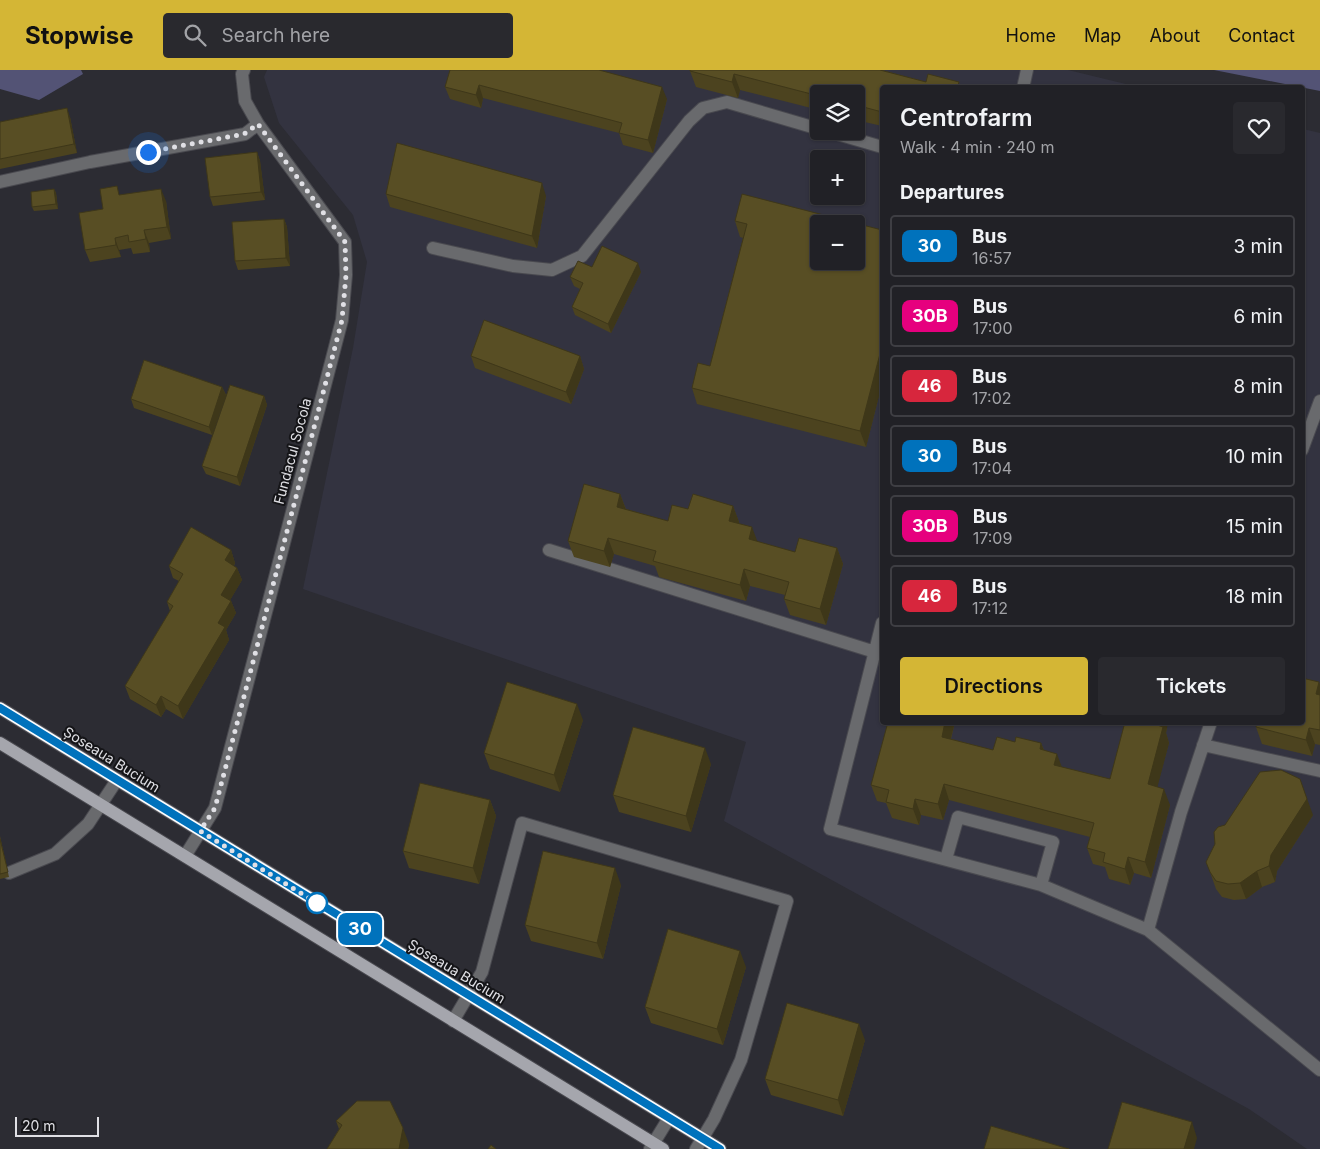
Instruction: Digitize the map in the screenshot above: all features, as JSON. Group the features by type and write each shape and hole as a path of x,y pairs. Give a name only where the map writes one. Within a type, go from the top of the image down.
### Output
{"main road":[{"name":"Șoseaua Bucium","path":"0,708 669,1118 699,1144 720,1149"},
{"path":"0,742 656,1147"}],"street":[{"name":"Fundacul Socola","path":"185,856 215,808 342,320 346,275 345,242 258,124 246,101 242,74 244,70"},
{"path":"1024,85 1027,70"},
{"path":"433,248 513,266 552,270 582,256 689,121 702,108 727,102 810,126"},
{"path":"0,182 90,162 244,134 258,124"},
{"path":"858,140 880,146"},
{"path":"1306,427 1320,401"},
{"path":"549,550 875,652"},
{"path":"880,631 830,829 1041,885 1148,930 1320,1070"},
{"path":"1148,930 1210,725"},
{"path":"1203,745 1320,771"},
{"path":"9,873 55,854 88,824 117,780"},
{"path":"946,860 958,817 1053,842 1041,885"},
{"path":"454,1021 482,972 522,823 787,901 741,1060 714,1119 699,1144"},
{"path":"656,1147 669,1118"}],"shaded area":[{"path":"0,70 81,70 83,74 39,100 0,89"},
{"path":"267,70 1068,70 1130,85 880,85 880,725 1305,725 1305,129 1320,133 1320,1149 1307,1149 1249,1109 724,821 746,742 303,589 353,348 367,262 353,215 279,123 264,77"},
{"path":"1214,70 1320,70 1320,91 1305,88 1305,85 1290,85"}],"building":[{"path":"450,70 599,70 662,87 648,140 619,133 622,123 479,85 476,95 445,87"},
{"path":"690,70 880,70 926,82 928,74 959,82 958,85 880,85 880,111 865,107 865,85 810,85 810,94 734,74 732,82"},
{"path":"67,108 74,144 0,159 0,122"},
{"path":"397,143 542,183 532,236 386,194"},
{"path":"257,152 261,192 210,197 205,158"},
{"path":"117,186 119,195 161,189 167,227 144,230 146,239 129,242 128,235 115,238 116,245 85,250 79,213 103,209 100,189"},
{"path":"54,189 56,204 32,207 31,192"},
{"path":"742,194 824,215 810,215 810,270 865,270 865,226 880,229 880,354 860,431 692,388 698,363 710,366 747,224 735,221"},
{"path":"284,219 286,258 235,261 232,222"},
{"path":"602,246 638,263 608,324 572,307 583,283 570,277 578,261 592,267"},
{"path":"484,320 580,356 566,392 471,356"},
{"path":"144,360 222,387 209,427 131,399"},
{"path":"230,385 264,396 237,477 202,466"},
{"path":"584,484 620,494 617,507 668,521 672,505 688,509 693,494 733,506 729,521 752,527 749,539 795,552 799,538 837,548 820,609 784,599 789,582 744,569 740,585 653,561 656,551 608,538 604,551 568,541"},
{"path":"191,527 231,550 225,560 237,568 221,595 231,601 218,623 225,627 178,706 161,696 156,705 125,686 173,606 167,602 183,574 169,566"},
{"path":"1305,679 1319,682 1316,694 1320,695 1320,730 1309,728 1306,740 1256,727 1256,725 1305,725"},
{"path":"507,682 577,704 554,775 484,753"},
{"path":"887,725 944,725 942,737 993,750 997,737 1015,742 1016,737 1041,743 1040,749 1057,754 1054,765 1110,779 1124,725 1157,725 1163,727 1148,784 1164,789 1145,862 1128,857 1125,869 1103,862 1105,853 1087,848 1094,823 944,784 938,804 915,799 913,809 886,802 889,790 871,785"},
{"path":"633,727 705,748 686,816 613,795"},
{"path":"1281,770 1300,779 1307,799 1271,855 1269,866 1257,871 1240,883 1228,884 1216,881 1206,862 1215,844 1214,832 1218,827 1225,825 1260,772"},
{"path":"420,783 490,800 473,868 403,851"},
{"path":"0,839 8,872 0,874"},
{"path":"543,851 615,868 597,943 525,925"},
{"path":"668,929 740,951 717,1029 645,1007"},
{"path":"787,1003 859,1024 838,1100 765,1079"},
{"path":"357,1101 390,1101 403,1128 399,1149 327,1149 342,1125 336,1121"},
{"path":"1122,1102 1192,1122 1184,1149 1108,1149"},
{"path":"991,1126 1069,1149 984,1149"},
{"path":"491,1145 496,1149 488,1149"}],"bus line":[{"name":"30","path":"0,708 720,1149"}],"route":[{"path":"148,152 244,134 258,124 345,242 346,275 342,320 215,808 200,831 320,905 317,903"}]}
